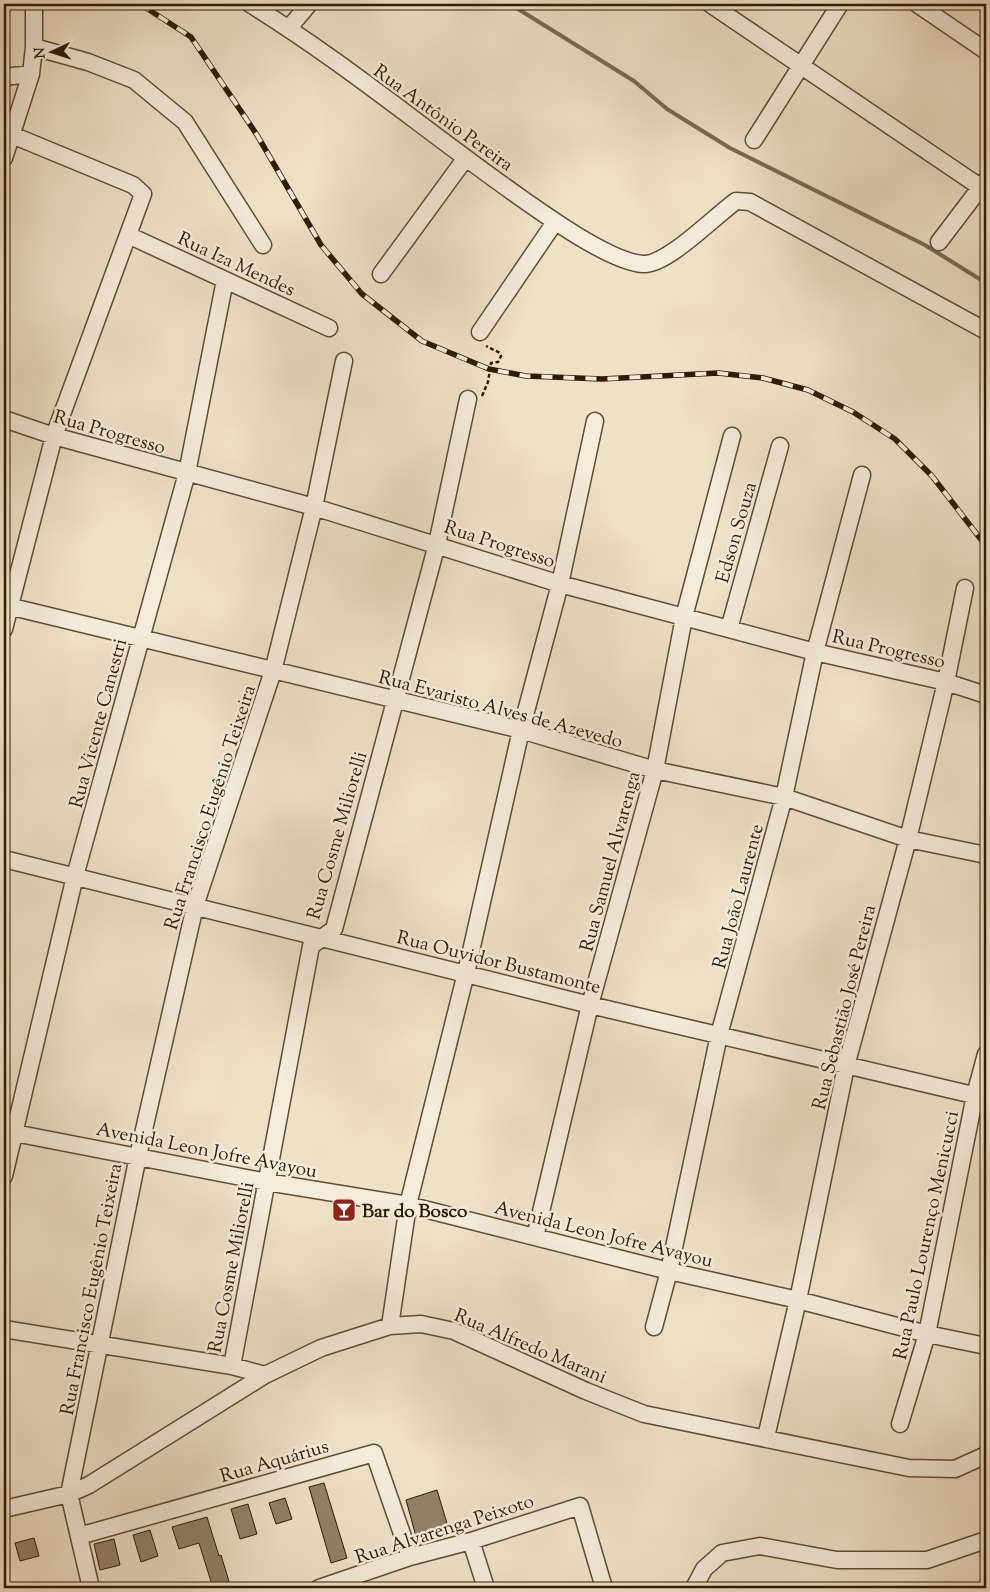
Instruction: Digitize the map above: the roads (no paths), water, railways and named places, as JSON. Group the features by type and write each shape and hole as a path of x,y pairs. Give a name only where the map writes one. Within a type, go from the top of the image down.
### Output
{"street":[{"path":"4,158 31,74 34,47 34,4"},
{"name":"Rua Antônio Pereira","path":"250,4 289,28 465,159 555,222 617,256 644,265 664,258 736,201 750,202 986,331"},
{"path":"289,28 309,4"},
{"path":"710,4 985,186 939,242"},
{"path":"754,140 840,4"},
{"path":"917,4 986,51"},
{"path":"34,47 88,62 134,80 185,122 263,245"},
{"path":"4,77 31,74"},
{"path":"4,629 7,605 54,436 143,194 132,185 12,135"},
{"path":"381,274 465,159"},
{"path":"480,332 555,222"},
{"name":"Rua Iza Mendes","path":"128,235 329,328"},
{"name":"Rua Vicente Canestri","path":"4,1176 8,1132 75,876 187,473 225,280"},
{"name":"Rua Francisco Eugênio Teixeira","path":"91,1588 69,1494 138,1156 195,906 273,671 314,507 344,361"},
{"name":"Rua Cosme Miliorelli","path":"232,1366 311,946 334,929 437,544 467,406"},
{"name":"Rua Progresso","path":"4,419 54,436 314,507 560,584 815,652 946,682 986,694"},
{"path":"390,1326 408,1205 466,973 521,730 560,584 595,421"},
{"name":"Rua Samuel Alvarenga","path":"535,1237 590,1005 655,770 684,617 732,436"},
{"name":"Edson Souza","path":"729,629 780,446"},
{"name":"Rua João Laurente","path":"654,1327 669,1271 719,1035 784,797 815,652 862,475"},
{"name":"Rua Sebastião José Pereira","path":"766,1437 798,1300 846,1066 908,839 946,682 965,588"},
{"name":"Rua Evaristo Alves de Azevedo","path":"7,605 394,701 521,730 655,770 784,797 908,839 986,855"},
{"name":"Rua Ouvidor Bustamonte","path":"4,859 590,1005 981,1096"},
{"name":"Rua Paulo Lourenço Menicucci","path":"900,1424 928,1334 981,1096 986,1054"},
{"name":"Avenida Leon Jofre Avayou","path":"8,1132 267,1182 408,1205 669,1271 798,1300 928,1334 986,1346"},
{"name":"Rua Alfredo Marani","path":"4,1510 69,1494 89,1485 265,1375 321,1348 390,1326 421,1324 454,1331 586,1391 644,1414 766,1437 909,1468 955,1469 986,1455"},
{"path":"4,1329 100,1343 232,1366 265,1375"},
{"name":"Rua Aquárius","path":"79,1536 374,1453 410,1557"},
{"name":"Rua Alvarenga Peixoto","path":"319,1588 342,1585 410,1557 471,1541 580,1506 604,1588"},
{"path":"694,1588 704,1569 722,1553 760,1546 837,1560 927,1560 986,1540"},
{"path":"471,1541 486,1588"}],"waterway":[{"path":"510,4 634,81 667,109 730,148 925,245 986,283"}],"railway":[{"path":"140,4 191,37 257,135 321,245 362,294 422,341 489,369 526,376 602,379 718,373 763,378 808,390 853,412 895,439 932,476 986,546"}],"place":[{"name":"Bar do Bosco","path":"344,1210"}]}
